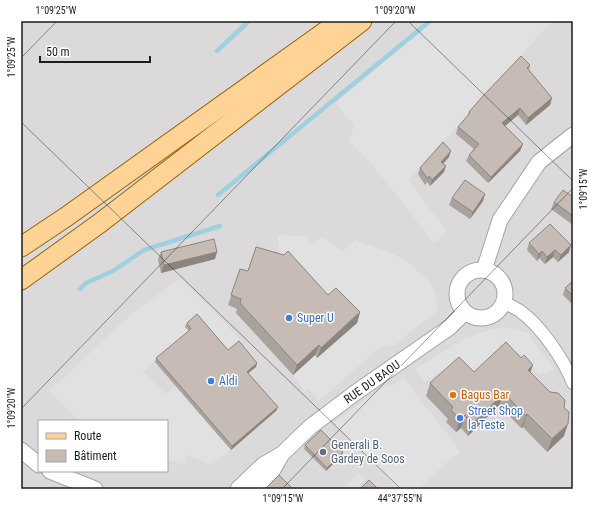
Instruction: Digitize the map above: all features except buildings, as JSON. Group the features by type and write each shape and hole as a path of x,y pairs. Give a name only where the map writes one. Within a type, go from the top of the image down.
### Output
{"main road":[{"path":"21,247 66,217 340,21"},
{"path":"21,280 126,204 362,21"}],"street":[{"path":"484,270 500,220 539,162 573,135"},
{"path":"476,270 484,270 492,273 499,278 503,285 505,293 504,302 494,315 479,319 464,313 457,300 456,292 458,284 469,273 476,270"},
{"path":"504,302 521,311 537,326 567,368 573,383"},
{"name":"RUE DU BAOU","path":"238,489 263,465 282,454 310,427 450,327 464,313"},
{"path":"21,450 38,464"},
{"name":"RUE DU BAOU","path":"255,489 271,473 282,454"},
{"path":"52,472 95,489"}],"shaded area":[{"path":"21,21 573,21 573,489 21,489"},
{"path":"434,21 552,21 408,180 447,232 434,243 374,167 349,142 354,125 335,103"},
{"path":"278,235 309,236 309,246 323,237 342,251 355,240 387,251 405,260 426,278 435,291 438,310 395,345 379,348 319,401 309,389 305,392 293,375 315,355 279,253"},
{"path":"182,279 242,341 227,354 190,332 143,371 165,394 175,386 231,450 211,465 187,455 184,465 168,459 168,420 79,420 49,391 136,310 175,282"},
{"path":"503,327 527,332 554,369 539,375 520,353 499,344 501,354 495,360 466,376 456,362 425,382 415,369 461,341 482,332"},
{"path":"404,378 461,452 446,463 419,489 398,489 333,423 386,385 389,387"},
{"path":"358,473 366,479 356,489 342,489"}],"waterway":[{"path":"217,51 249,21"},
{"path":"218,195 430,21"},
{"path":"80,289 86,283 113,271 144,250 220,226"}],"place":[{"name":"Super U","path":"289,318"},
{"name":"Aldi","path":"211,381"},
{"name":"Bagus Bar","path":"453,395"},
{"name":"Street Shop la Teste","path":"460,418"},
{"name":"Generali B. Gardey de Soos","path":"323,452"}]}
